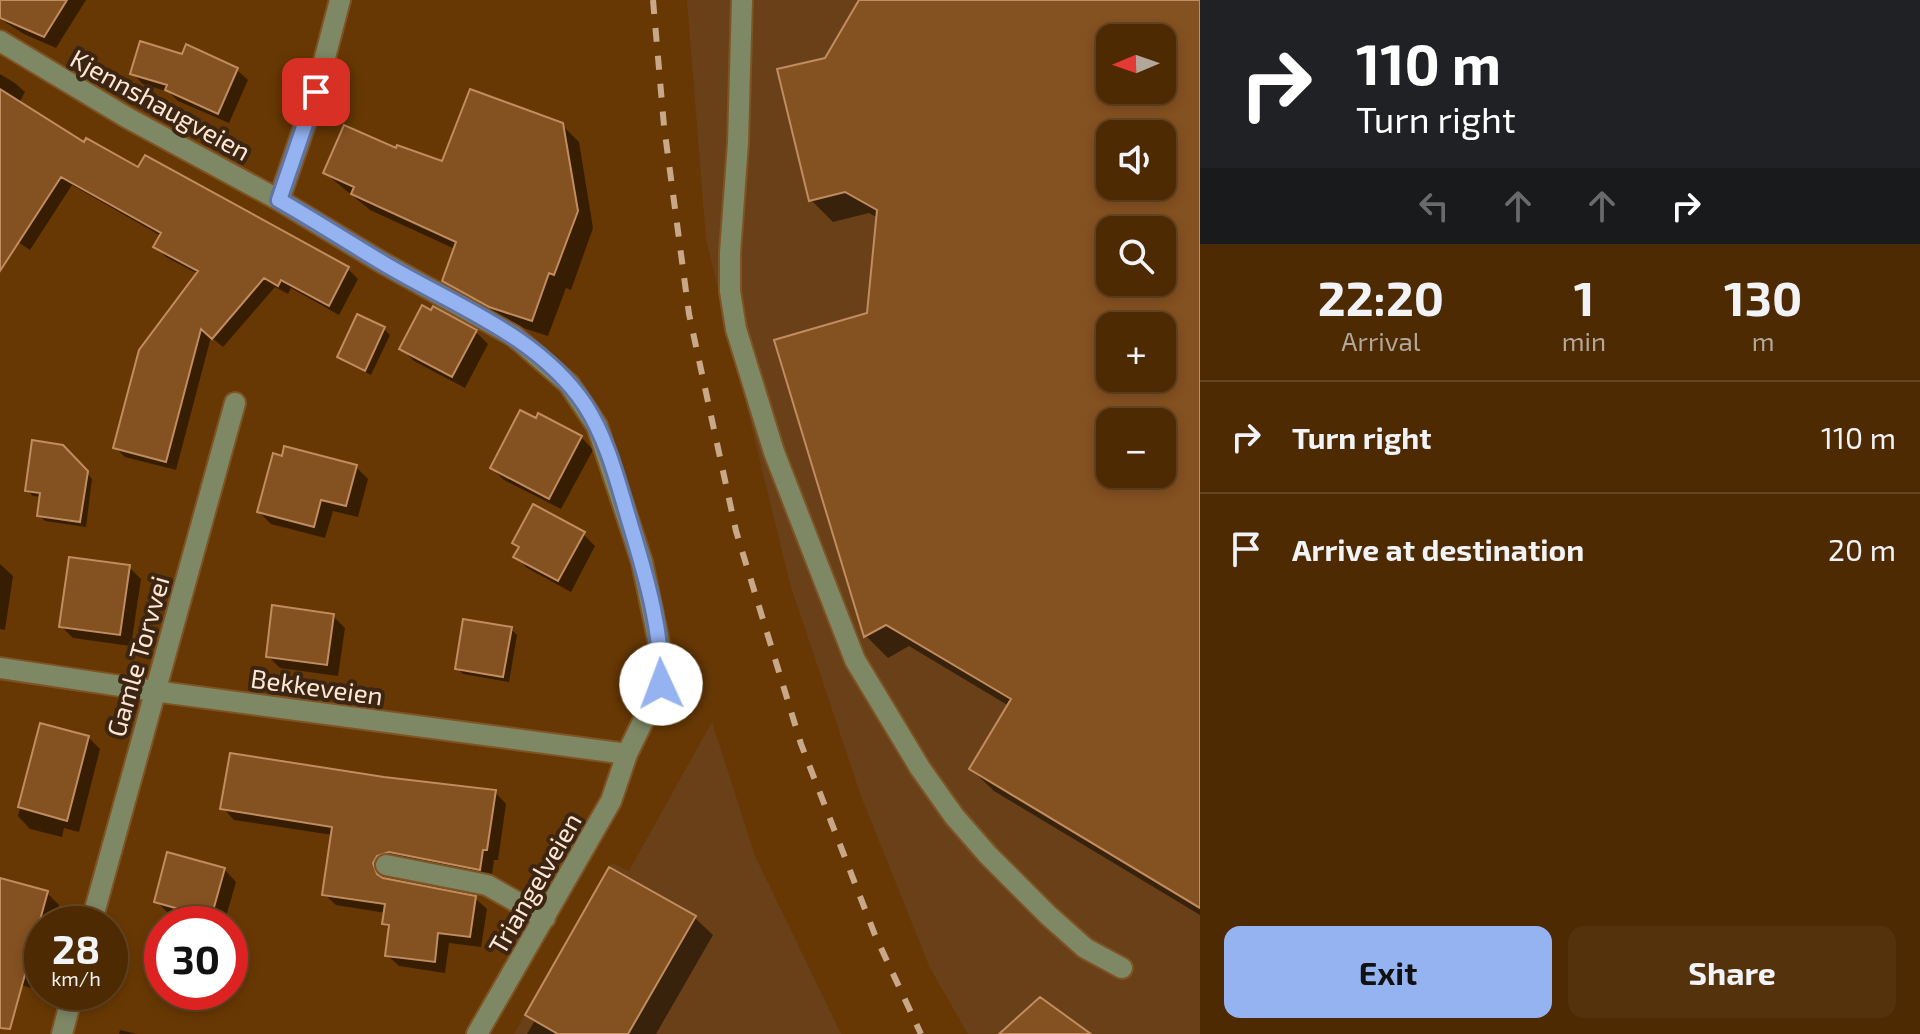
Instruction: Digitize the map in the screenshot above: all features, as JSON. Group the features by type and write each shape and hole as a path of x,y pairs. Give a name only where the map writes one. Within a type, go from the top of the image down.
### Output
{"street":[{"path":"279,200 316,92 340,0"},
{"path":"742,0 738,143 730,253 730,291 736,329 774,452 855,660 920,768 971,835 1048,915 1085,948 1122,968"},
{"name":"Kjennshaugveien","path":"0,41 126,117 279,200 383,263 514,336 569,384 585,406 605,446 632,531 661,653 661,684 627,754"},
{"name":"Gamle Torvvei","path":"96,906 235,403"},
{"name":"Bekkeveien","path":"0,668 627,754"},
{"name":"Triangelveien","path":"477,1034 611,801 627,754"},
{"path":"386,865 487,885 545,918"},
{"path":"62,1034 68,1010"}],"shaded area":[{"path":"687,0 1200,0 1200,1034 968,1034 930,968 861,796 790,584 706,239"},
{"path":"712,722 755,856 841,1034 514,1034 612,863 629,871"}],"building":[{"path":"0,0 67,0 44,37 0,18"},
{"path":"859,0 1200,0 1200,908 969,769 1011,699 886,625 864,637 774,340 867,313 877,210 845,192 809,201 777,69 825,58"},
{"path":"140,41 182,54 186,44 238,68 218,114 165,90 167,85 130,74"},
{"path":"0,89 84,142 86,138 138,167 145,155 349,267 329,306 281,280 278,286 264,278 212,339 201,329 166,462 113,448 139,350 198,271 153,247 161,233 61,177 0,271"},
{"path":"470,89 563,123 578,211 554,275 549,273 532,321 489,307 442,281 456,242 351,194 354,187 323,173 344,125 396,148 397,145 442,161"},
{"path":"422,305 431,310 433,306 477,330 452,377 399,349"},
{"path":"357,314 385,327 365,371 337,357"},
{"path":"520,410 536,418 538,413 582,436 549,499 490,468"},
{"path":"32,440 63,445 88,471 80,522 37,516 40,493 25,491"},
{"path":"284,446 357,465 346,506 321,500 314,527 257,512 273,453 282,456"},
{"path":"533,504 585,532 558,581 513,557 519,547 512,543"},
{"path":"69,557 130,565 120,635 59,627"},
{"path":"272,605 334,614 327,665 266,657"},
{"path":"463,619 512,627 503,677 455,669"},
{"path":"40,723 89,736 67,821 18,807"},
{"path":"230,753 384,777 496,790 487,850 483,850 480,870 389,852 377,856 373,863 377,874 383,878 476,896 470,937 438,933 435,962 385,956 389,925 382,924 385,904 322,895 332,827 220,809"},
{"path":"167,852 225,868 214,906 168,906 154,902"},
{"path":"609,867 696,916 628,1034 558,1034 525,1015"},
{"path":"0,878 48,891 44,906 24,906 24,978 10,1029 0,1028"},
{"path":"1040,997 1091,1034 999,1034"}],"railway":[{"path":"653,0 664,126 689,314 736,531 801,744 875,935 921,1034"}],"route":[{"path":"316,92 279,200 383,263 514,336 569,384 597,426 642,562 661,653 661,684"}]}
